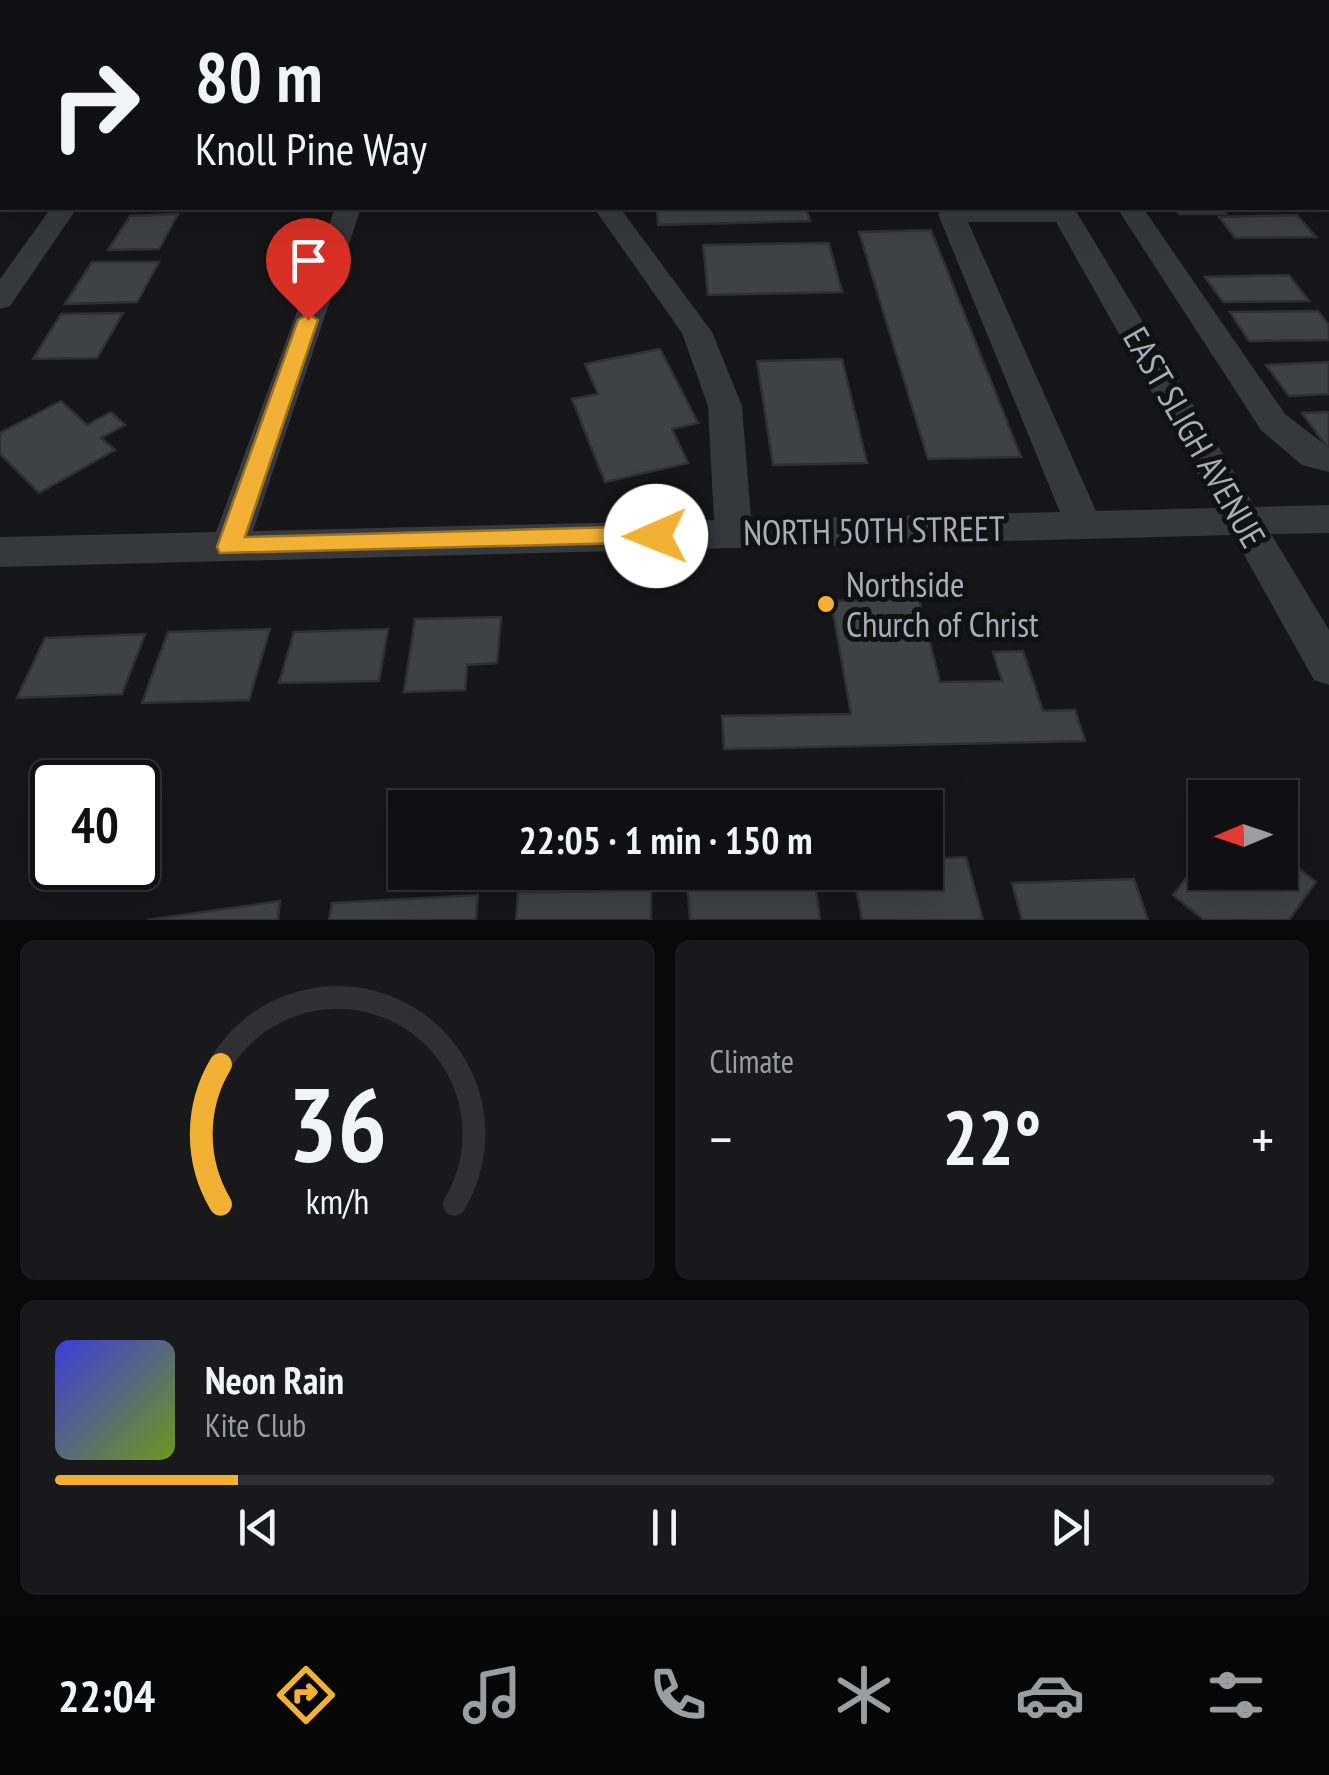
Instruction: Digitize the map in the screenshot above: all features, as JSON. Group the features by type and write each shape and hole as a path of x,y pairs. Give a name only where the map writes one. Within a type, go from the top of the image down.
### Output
{"street":[{"path":"0,300 63,210"},
{"path":"229,547 347,210"},
{"path":"608,210 697,332 725,406 734,534"},
{"path":"1063,210 951,214 1084,525"},
{"name":"EAST SLIGH AVENUE","path":"1063,210 1329,666"},
{"path":"1131,210 1273,422 1314,456 1329,460"},
{"name":"NORTH 50TH STREET","path":"0,552 1329,519"}],"building":[{"path":"657,210 807,210 810,221 658,225"},
{"path":"1176,210 1223,210 1226,214 1179,214"},
{"path":"178,214 159,249 108,250 130,216"},
{"path":"1297,215 1316,237 1235,238 1219,217"},
{"path":"931,230 1021,457 928,459 859,232"},
{"path":"829,243 842,292 708,295 703,245"},
{"path":"92,262 159,262 137,302 65,304"},
{"path":"1289,275 1309,301 1223,302 1205,277"},
{"path":"1318,311 1329,325 1329,340 1249,341 1230,312"},
{"path":"123,313 97,358 33,359 61,314"},
{"path":"660,349 698,423 672,429 688,463 605,482 572,399 598,394 585,364"},
{"path":"842,359 867,463 773,465 757,361"},
{"path":"1329,362 1329,394 1289,396 1266,365"},
{"path":"61,401 87,425 111,412 125,425 101,438 115,450 39,493 0,454 0,433"},
{"path":"1329,412 1329,447 1327,447 1302,413"},
{"path":"919,599 940,682 1002,681 993,652 1023,651 1043,711 1075,710 1085,741 724,749 722,716 851,714 831,601"},
{"path":"501,617 497,663 467,665 465,690 404,692 415,619"},
{"path":"270,629 249,700 142,703 168,632"},
{"path":"388,629 379,681 279,683 294,632"},
{"path":"145,634 122,694 17,698 45,638"},
{"path":"966,857 983,920 862,920 856,890 943,890 943,858"},
{"path":"1298,868 1316,882 1289,920 1204,920 1173,895 1188,876 1188,890 1298,890"},
{"path":"1134,879 1148,920 1022,920 1012,883"},
{"path":"651,890 651,920 516,920 518,893"},
{"path":"688,890 816,890 820,920 690,920"},
{"path":"478,895 476,920 329,920 332,903"},
{"path":"280,901 278,920 147,920"}],"place":[{"name":"Northside Church of Christ","path":"826,604"}],"route":[{"path":"308,320 229,547 656,536"}]}
